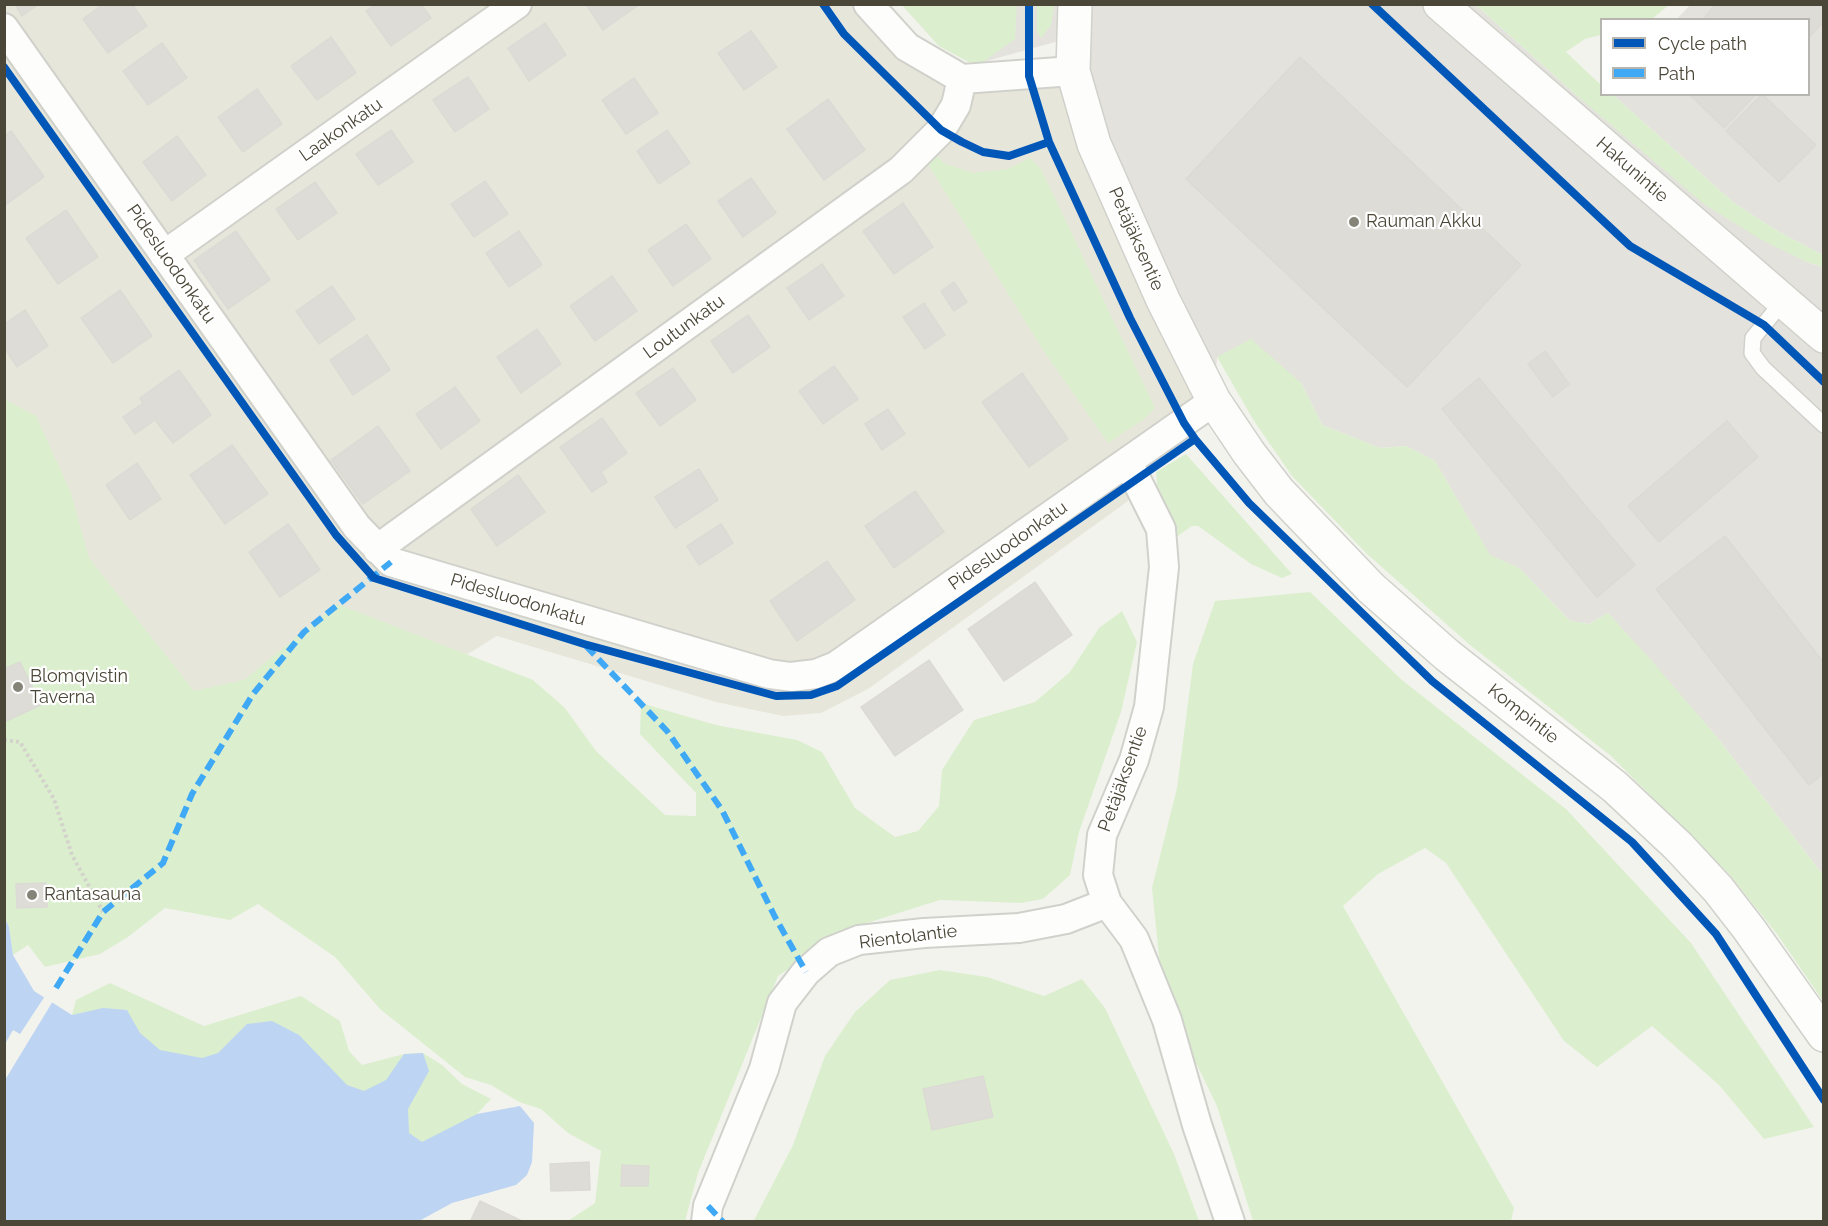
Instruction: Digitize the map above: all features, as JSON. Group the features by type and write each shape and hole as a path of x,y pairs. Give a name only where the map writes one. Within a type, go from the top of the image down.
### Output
{"street":[{"name":"Laakonkatu","path":"164,255 517,4"},
{"path":"868,4 907,47 962,79 1073,71"},
{"name":"Petäjäksentie","path":"1075,4 1073,71 1094,144 1162,300 1214,401"},
{"name":"Hakunintie","path":"1440,4 1824,336"},
{"name":"Pidesluodonkatu","path":"4,28 357,527 391,562 769,674 791,677 816,674 836,666 1214,401"},
{"name":"Loutunkatu","path":"377,549 901,170 941,130 956,105 962,79"},
{"name":"Kompintie","path":"1214,401 1279,492 1371,588 1447,655 1615,788 1678,846 1718,889 1749,929 1824,1035"},
{"name":"Petäjäksentie","path":"1128,463 1161,530 1164,567 1149,707 1134,760 1102,835 1098,875 1107,903 1134,939 1167,1020 1197,1125 1230,1221"},
{"name":"Rientolantie","path":"706,1221 708,1206 764,1070 782,1003 806,972 829,952 859,940 924,933 1019,928 1066,919 1107,903"}],"lane":[{"path":"1784,300 1753,338 1752,353 1763,368 1824,425"}],"path":[{"path":"4,740 20,742 54,799 72,855 103,912"}],"shaded area":[{"path":"4,5 868,5 962,79 1073,71 1214,401 1184,423 1128,501 868,689 821,713 783,716 716,702 497,636 236,797 5,459"},
{"path":"902,5 1476,5 1575,94 1807,262 1823,267 1823,875 1716,736 1608,613 1589,624 1570,621 1519,568 1490,556 1435,461 1406,446 1380,448 1322,425 1301,383 1217,357 1214,401 1163,300 1073,37 983,62 969,62 939,46"},
{"path":"1690,5 1823,5 1823,255 1779,232 1734,203 1614,96 1810,96 1810,18 1678,18"}],"green space":[{"path":"902,5 1017,5 1015,39 983,62 969,62 939,46"},
{"path":"1037,5 1054,5 1051,25 1041,38 1037,32"},
{"path":"1476,5 1669,5 1653,18 1600,18 1600,35 1585,39 1566,52 1600,84 1600,96 1614,96 1734,203 1779,232 1823,255 1823,267 1807,262 1760,239 1704,204 1575,94"},
{"path":"936,155 943,163 973,173 1008,169 1030,158 1041,169 1155,408 1144,419 1108,443 1043,350 926,161"},
{"path":"1251,339 1301,383 1322,425 1380,448 1406,446 1435,461 1490,555 1519,568 1570,621 1589,624 1608,613 1651,660 1716,736 1823,875 1823,1001 1777,934 1729,874 1611,756 1470,645 1367,554 1292,476 1254,421 1217,357"},
{"path":"4,399 36,416 71,493 89,558 194,691 244,680 337,604 533,680 565,708 596,751 665,815 696,816 696,793 640,734 641,703 716,725 797,740 822,752 855,808 895,837 918,831 939,806 942,770 974,720 1035,702 1070,672 1099,628 1122,611 1137,642 1121,712 1079,832 1070,875 1043,899 1021,903 940,900 851,928 778,976 698,1173 685,1221 568,1221 595,1203 601,1151 568,1133 541,1109 519,1102 491,1085 465,1077 380,1009 335,957 258,904 230,920 165,908 128,937 100,954 45,967 28,945 13,955 9,927 4,916"},
{"path":"1186,454 1292,574 1282,578 1251,564 1198,526 1192,526 1175,538 1158,496 1156,472"},
{"path":"1310,592 1402,680 1566,809 1691,943 1814,1127 1764,1139 1719,1085 1652,1026 1597,1067 1564,1041 1446,863 1425,848 1378,874 1343,906 1514,1208 1511,1221 1253,1221 1217,1106 1163,996 1152,888 1177,788 1193,664 1215,601"},
{"path":"940,970 987,977 1044,996 1082,979 1105,1008 1174,1154 1199,1221 753,1222 793,1145 825,1056 855,1012 890,980"},
{"path":"110,983 204,1026 301,996 340,1021 349,1051 362,1065 404,1054 423,1053 442,1065 462,1084 491,1099 477,1114 390,1174 72,1015 76,1000"}],"water":[{"path":"4,916 9,927 13,955 34,991 72,1015 103,1008 127,1010 140,1033 160,1050 202,1058 218,1053 247,1024 272,1021 299,1035 347,1085 364,1091 386,1080 404,1054 423,1053 429,1071 408,1109 409,1133 422,1142 477,1114 520,1106 534,1123 532,1162 527,1175 516,1185 452,1203 419,1221 5,1221"}],"pier":[{"path":"45,996 53,1001 5,1080 5,1044 13,1030 20,1034"}],"building":[{"path":"15,4 39,4 22,16"},
{"path":"103,4 132,4 147,26 108,53 83,19"},
{"path":"376,4 421,4 431,18 391,46 366,11"},
{"path":"586,4 640,4 603,30"},
{"path":"1716,4 1824,4 1824,22 1810,36 1810,18 1704,18"},
{"path":"545,23 566,55 529,81 508,48"},
{"path":"751,31 777,67 744,90 718,53"},
{"path":"331,37 356,73 317,100 291,66"},
{"path":"162,43 187,78 148,105 123,71"},
{"name":"Rauman Akku","path":"1300,57 1521,265 1407,387 1186,179"},
{"path":"468,77 489,109 455,132 433,100"},
{"path":"634,78 658,113 626,134 602,100"},
{"path":"257,89 282,124 243,152 218,117"},
{"path":"1691,96 1754,96 1724,128"},
{"path":"1760,96 1764,96 1816,145 1779,182 1726,131"},
{"path":"828,99 865,150 824,180 787,129"},
{"path":"391,130 413,162 378,185 356,154"},
{"path":"667,130 690,163 659,184 637,151"},
{"path":"11,131 44,177 4,206 4,136"},
{"path":"177,136 206,175 172,201 143,162"},
{"path":"751,178 776,213 743,237 718,201"},
{"path":"485,181 508,214 474,237 451,204"},
{"path":"315,182 337,213 298,240 276,209"},
{"path":"903,203 933,247 894,274 863,231"},
{"path":"66,210 98,257 58,284 26,238"},
{"path":"686,224 711,259 673,286 648,250"},
{"path":"236,231 270,280 228,309 194,260"},
{"path":"519,231 542,265 509,287 486,253"},
{"path":"822,264 844,296 809,320 787,288"},
{"path":"612,276 637,311 595,341 570,306"},
{"path":"954,282 967,302 954,311 941,291"},
{"path":"332,286 355,319 319,344 296,311"},
{"path":"120,290 152,336 113,363 81,318"},
{"path":"924,303 945,335 925,349 903,317"},
{"path":"25,310 48,346 17,367 4,347 4,324"},
{"path":"748,315 770,347 733,373 711,341"},
{"path":"537,329 561,364 521,393 497,357"},
{"path":"367,335 390,370 353,395 330,360"},
{"path":"1545,351 1569,384 1553,397 1528,364"},
{"path":"834,366 858,399 823,424 799,391"},
{"path":"673,368 696,400 660,426 636,393"},
{"path":"179,370 211,415 173,443 155,420 135,434 123,417 143,403 140,398"},
{"path":"1022,373 1068,439 1029,467 982,402"},
{"path":"1479,378 1635,565 1597,597 1442,409"},
{"path":"455,387 480,421 441,449 416,414"},
{"path":"888,409 905,434 882,450 865,424"},
{"path":"602,418 627,453 601,472 607,482 592,492 560,447"},
{"path":"1727,421 1758,457 1659,542 1628,506"},
{"path":"378,426 410,471 363,504 331,460"},
{"path":"232,445 268,494 225,524 190,475"},
{"path":"137,463 161,499 130,520 106,485"},
{"path":"699,469 718,500 675,528 655,497"},
{"path":"518,475 545,512 497,546 471,509"},
{"path":"915,491 944,532 894,568 865,526"},
{"path":"288,524 320,570 280,597 249,552"},
{"path":"721,524 733,543 699,565 687,546"},
{"path":"1725,536 1824,663 1824,773 1809,785 1656,589"},
{"path":"827,561 855,600 797,641 770,601"},
{"path":"1035,582 1072,635 1004,681 968,629"},
{"path":"929,660 963,710 895,756 861,707"},
{"name":"Blomqvistin Taverna","path":"20,662 41,705 4,722 4,669"},
{"name":"Rantasauna","path":"46,883 47,907 17,908 16,884"},
{"path":"983,1076 993,1117 932,1130 923,1089"},
{"path":"589,1162 590,1190 551,1191 550,1164"},
{"path":"622,1165 649,1166 648,1186 621,1186"},
{"path":"480,1201 524,1222 470,1222"}],"marked path":[{"path":"56,988 103,912 163,863 192,794 253,694 304,632 391,562"},
{"path":"586,646 667,731 722,810 775,917 806,972"},
{"path":"708,1206 723,1222"}],"cycle path":[{"path":"823,4 844,34 941,130 983,152 1009,156 1049,142"},
{"path":"1029,4 1029,76 1049,142 1130,318 1184,423 1195,439 1249,503 1432,681 1632,842 1716,934 1824,1100"},
{"path":"1372,4 1630,246 1764,325 1824,382"},
{"path":"4,67 336,535 374,578 584,644 776,696 811,695 837,686 1195,439"}],"place":[{"name":"Rauman Akku","path":"1354,222"},
{"name":"Blomqvistin Taverna","path":"18,687"},
{"name":"Rantasauna","path":"32,895"}]}
